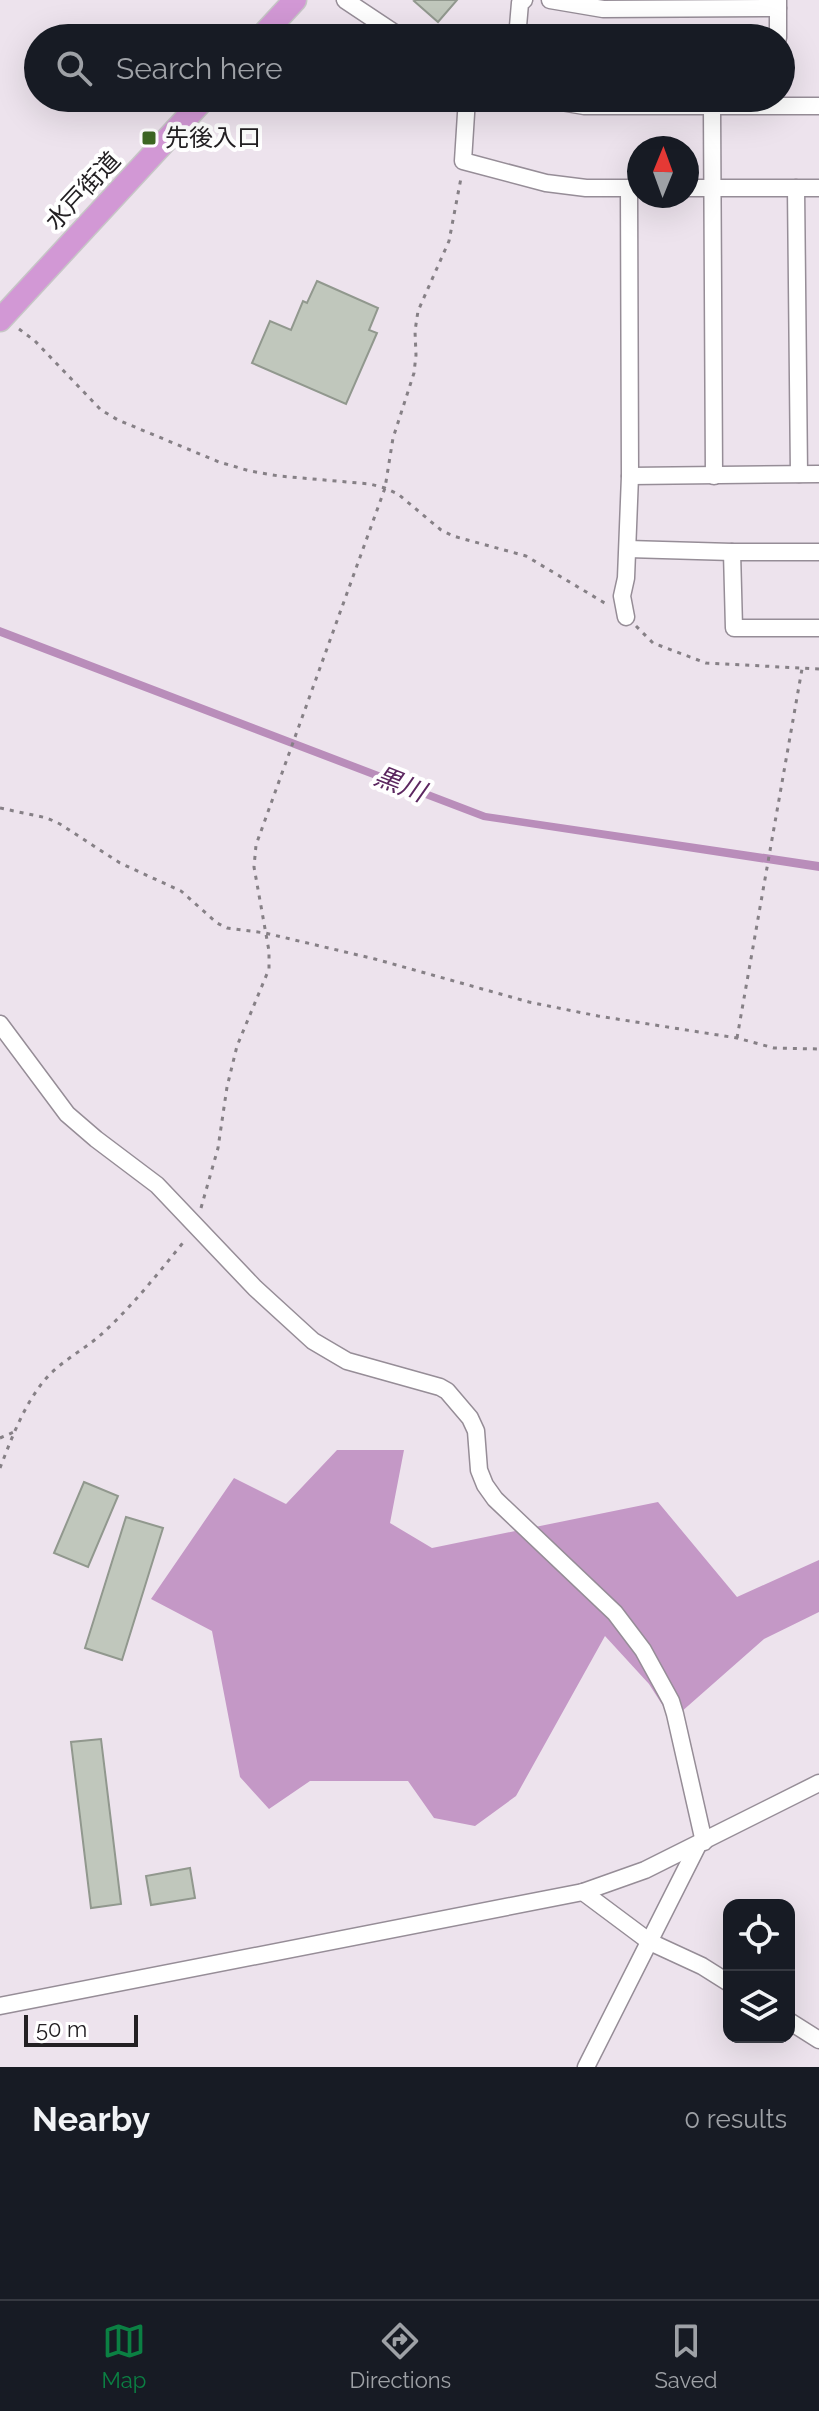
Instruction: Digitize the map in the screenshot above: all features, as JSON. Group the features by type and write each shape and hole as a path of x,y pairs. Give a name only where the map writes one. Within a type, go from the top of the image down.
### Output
{"highway":[{"path":"273,24 295,0"},
{"name":"水戸街道","path":"2,318 192,112"}],"street":[{"path":"345,0 381,24"},
{"path":"518,24 520,3 524,0"},
{"path":"550,0 603,9 778,4"},
{"path":"795,104 819,106"},
{"path":"466,112 463,161 546,183 586,188 627,188"},
{"path":"712,112 714,476"},
{"path":"699,188 819,188"},
{"path":"796,188 799,474"},
{"path":"626,617 622,596 628,549 634,208"},
{"path":"630,476 819,474"},
{"path":"628,549 819,552"},
{"path":"732,552 734,628 819,628"},
{"path":"0,1024 67,1114 157,1185 255,1288 313,1341 347,1361 440,1387 465,1409 476,1431 479,1470 485,1485 495,1499 615,1613 633,1634 671,1701 701,1844 586,2067"},
{"path":"0,2006 583,1892 645,1870 819,1783"},
{"path":"583,1892 650,1942 723,1979"},
{"path":"795,2025 819,2040"}],"path":[{"path":"0,1468 14,1432 38,1387 55,1368 105,1331 141,1294 196,1228 218,1148 234,1056 269,969 254,867 256,845 385,488 393,438 414,373 418,311 449,241 463,161"},
{"path":"2,318 35,341 101,410 141,431 250,471 385,488 398,494 441,530 543,564 626,617 653,643 706,663 819,669"},
{"path":"737,1038 802,669"},
{"path":"0,808 60,824 120,863 181,891 227,928 265,933 375,959 529,1002 737,1038 774,1048 819,1049"},
{"path":"0,1438 14,1432"}],"shaded area":[{"path":"337,1450 404,1450 390,1523 432,1548 658,1502 737,1597 819,1560 819,1612 764,1639 672,1720 649,1684 605,1636 516,1796 475,1826 434,1818 408,1781 310,1781 269,1809 240,1777 212,1631 151,1599 234,1478 286,1504"}],"water":[{"name":"黒川","path":"0,627 486,813 819,862 819,871 483,820 0,636"}],"building":[{"path":"416,0 457,0 438,22"},
{"path":"317,281 378,308 369,330 377,333 346,404 252,363 270,321 291,330 303,301 307,303"},
{"path":"84,1482 118,1496 88,1567 54,1553"},
{"path":"126,1517 163,1528 122,1660 85,1648"},
{"path":"101,1739 121,1904 91,1908 71,1742"},
{"path":"190,1868 195,1898 151,1905 146,1876"}],"place":[{"name":"先後入口","path":"149,138"}]}
